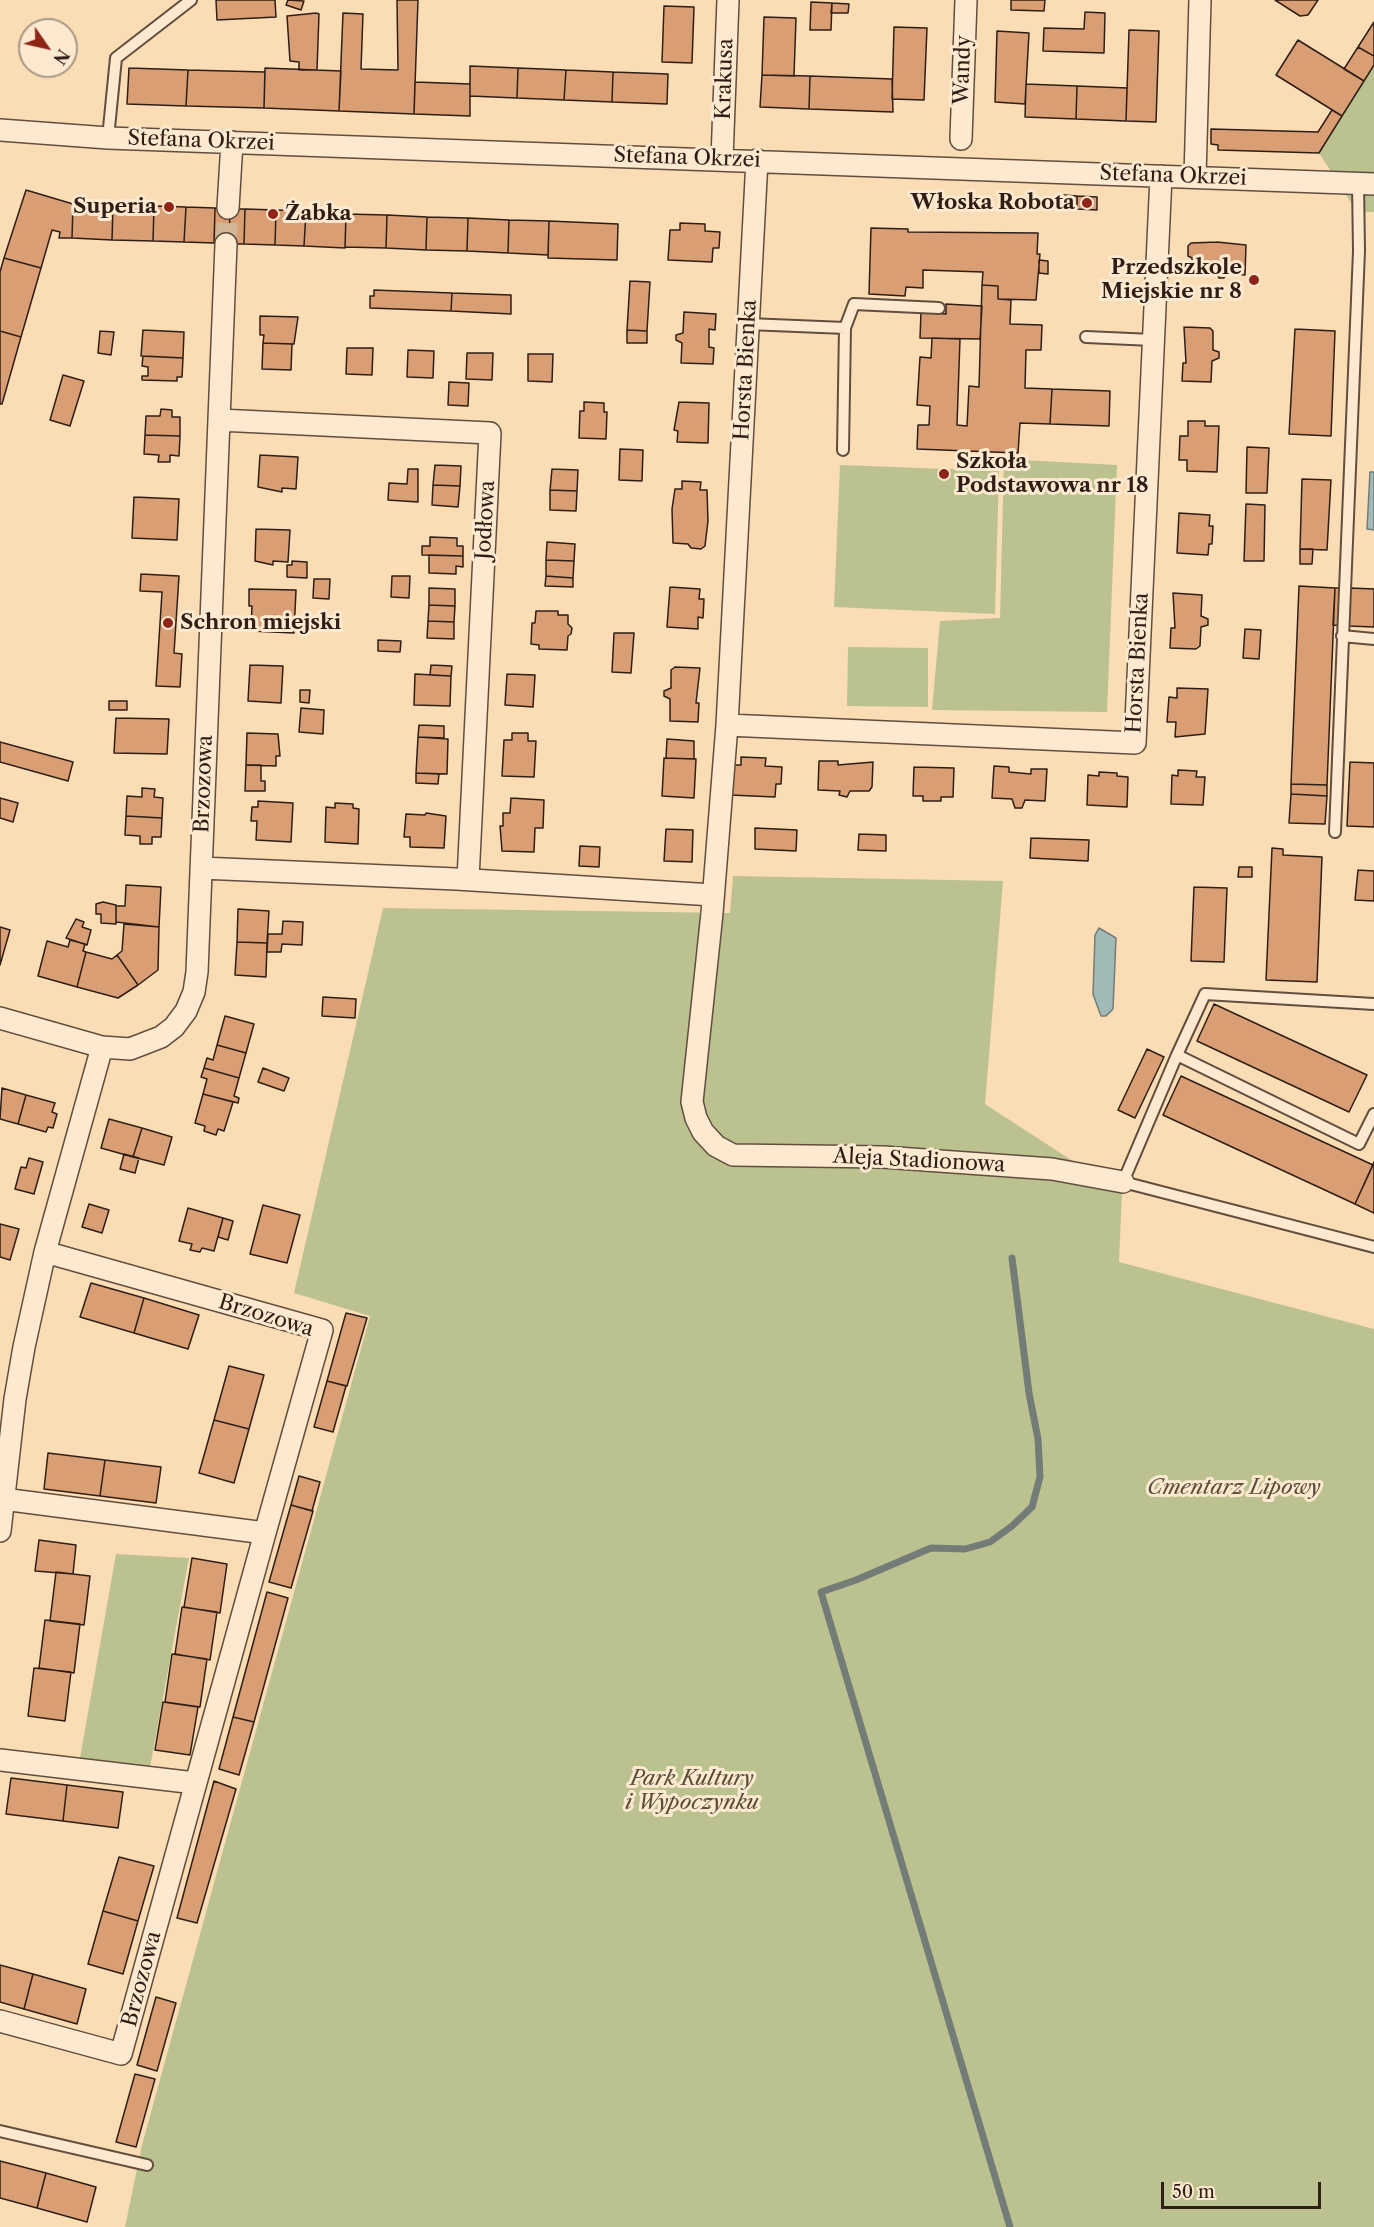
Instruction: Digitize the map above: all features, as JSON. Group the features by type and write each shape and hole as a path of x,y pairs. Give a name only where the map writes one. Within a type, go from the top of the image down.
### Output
{"street":[{"name":"Krakusa","path":"722,159 728,0"},
{"name":"Wandy","path":"961,139 966,0"},
{"path":"1195,177 1200,0"},
{"name":"Stefana Okrzei","path":"0,130 108,138 1366,184"},
{"path":"228,208 232,142"},
{"name":"Horsta Bienka","path":"713,895 727,725 757,160"},
{"name":"Horsta Bienka","path":"727,725 1135,743 1161,176"},
{"name":"Brzozowa","path":"0,1018 117,1050 144,1045 174,1027 186,1011 194,992 197,972 226,244"},
{"name":"Jodłowa","path":"219,420 490,433 468,879"},
{"path":"201,867 468,879 713,895"},
{"name":"Aleja Stadionowa","path":"713,895 692,1102 703,1132 716,1146 733,1155 894,1158 1052,1169 1123,1182"},
{"path":"0,1531 15,1399 45,1252 102,1047"},
{"name":"Brzozowa","path":"0,2021 121,2054 322,1330 45,1252"},
{"path":"3,1492 265,1533"},
{"path":"0,1761 195,1783"}],"lane":[{"path":"108,138 116,58 191,0"},
{"path":"1335,832 1359,251 1366,184"},
{"path":"843,450 845,328 854,304 939,308"},
{"path":"748,324 845,328"},
{"path":"1086,337 1153,340"},
{"path":"1342,636 1374,639"},
{"path":"1123,1182 1205,994 1374,1004"},
{"path":"1177,1055 1359,1144 1374,1114"},
{"name":"Aleja Stadionowa","path":"1123,1182 1374,1247"},
{"path":"0,2131 147,2165"}],"green space":[{"path":"1374,65 1374,212 1357,212 1319,153"},
{"path":"1004,459 1117,465 1107,712 932,710 940,621 1000,618"},
{"path":"840,465 999,471 995,614 834,607"},
{"path":"848,647 928,648 928,707 847,706"},
{"name":"Park Kultury i Wypoczynku","path":"733,876 1003,881 985,1104 1122,1193 1119,1262 1374,1329 1374,2227 125,2227 142,2145 370,1316 294,1293 383,908 730,913"},
{"path":"116,1554 189,1558 150,1767 80,1758"}],"water":[{"path":"1370,472 1374,472 1374,530 1367,529"},
{"path":"1099,928 1116,938 1113,1009 1106,1016 1101,1016 1093,994 1095,935"}],"building":[{"path":"216,0 275,0 276,17 217,20"},
{"path":"288,0 304,1 301,10 286,5"},
{"path":"397,0 418,0 414,114 339,111 343,13 363,14 361,69 398,70"},
{"path":"1011,0 1045,0 1044,11 1011,10"},
{"path":"1275,0 1318,0 1308,15 1300,16"},
{"path":"811,2 832,3 831,30 810,30"},
{"path":"832,3 849,4 848,13 831,13"},
{"path":"664,6 694,7 692,63 662,62"},
{"path":"1085,12 1105,13 1104,53 1043,51 1044,28 1084,29"},
{"path":"319,14 317,70 299,70 299,62 290,61 287,16"},
{"path":"764,17 796,18 794,76 762,75"},
{"path":"1374,22 1374,56 1358,47"},
{"path":"894,27 927,28 924,100 892,99"},
{"path":"1129,30 1159,31 1156,122 1126,121"},
{"path":"997,31 1029,33 1025,104 995,102"},
{"path":"1298,40 1364,81 1342,116 1276,75"},
{"path":"1358,47 1374,56 1374,65 1364,81 1344,69"},
{"path":"470,66 518,68 517,98 470,96"},
{"path":"129,68 188,70 186,106 127,104"},
{"path":"265,68 341,71 339,111 264,108"},
{"path":"518,68 566,70 564,100 517,98"},
{"path":"188,70 265,72 264,108 186,106"},
{"path":"566,70 613,72 612,102 564,100"},
{"path":"613,72 668,74 667,104 612,102"},
{"path":"762,75 810,76 809,109 760,107"},
{"path":"810,76 892,79 893,112 809,109"},
{"path":"415,82 470,84 470,116 414,114"},
{"path":"1026,84 1077,86 1076,119 1025,117"},
{"path":"1077,86 1127,88 1126,121 1076,119"},
{"path":"1332,110 1342,116 1319,153 1218,150 1218,145 1211,144 1211,129 1318,132"},
{"path":"26,190 73,204 72,238 59,238 60,232 52,230 41,268 4,258"},
{"path":"1064,195 1077,196 1077,209 1064,209"},
{"name":"Włoska Robota","path":"1077,196 1097,197 1097,210 1077,209"},
{"path":"73,204 113,205 112,240 72,238"},
{"path":"113,205 154,207 153,241 112,240"},
{"path":"154,206 186,207 184,242 153,241"},
{"path":"186,207 215,208 214,243 184,242"},
{"path":"215,208 230,209 229,244 214,243"},
{"path":"230,209 245,209 244,244 229,244"},
{"path":"245,209 276,210 275,245 244,244"},
{"path":"276,210 306,211 304,246 275,245"},
{"path":"306,212 346,214 345,248 304,246"},
{"path":"346,214 387,215 386,248 345,247"},
{"path":"387,215 427,217 426,250 386,248"},
{"path":"427,217 468,218 467,251 426,250"},
{"path":"468,218 509,220 508,253 467,251"},
{"path":"509,220 549,221 548,255 508,253"},
{"path":"549,221 618,224 617,260 548,258"},
{"path":"680,223 705,224 705,231 720,232 719,248 713,248 712,262 668,260 670,230 680,230"},
{"path":"871,228 908,229 908,232 1038,233 1037,254 1040,254 1036,300 998,299 998,286 982,285 983,272 923,270 923,288 906,287 905,296 869,294"},
{"path":"1217,242 1246,245 1245,275 1226,274 1224,278 1219,278 1217,274 1192,273 1192,258 1188,256 1188,246 1191,243"},
{"path":"4,258 41,268 21,337 0,331 0,272"},
{"path":"1039,260 1048,261 1048,274 1039,273"},
{"path":"630,281 650,282 647,331 627,330"},
{"path":"982,285 998,286 998,299 1011,300 1010,324 1042,325 1041,350 1026,350 1025,388 1052,389 1050,424 1020,423 1018,453 917,449 918,425 929,425 930,406 917,405 920,357 931,358 932,338 960,339 957,425 967,426 969,386 979,387"},
{"path":"374,290 452,293 451,311 370,308 370,296 374,296"},
{"path":"452,293 511,295 511,314 451,311"},
{"path":"946,304 982,306 980,339 920,338 921,312 946,314"},
{"path":"684,312 716,314 715,330 709,329 709,347 714,348 713,364 681,363 682,343 676,340 676,335 683,333"},
{"path":"260,316 298,317 294,344 263,343 264,335 260,335"},
{"path":"1184,327 1210,328 1213,331 1213,350 1219,352 1219,358 1212,361 1211,382 1182,381 1183,363 1186,363"},
{"path":"1295,329 1335,331 1331,436 1289,434"},
{"path":"143,330 184,332 183,358 141,356"},
{"path":"627,330 647,331 647,343 627,343"},
{"path":"0,331 21,337 2,404 0,404"},
{"path":"100,331 114,332 111,355 98,353"},
{"path":"263,343 292,344 291,370 262,369"},
{"path":"347,348 373,348 372,375 346,374"},
{"path":"408,350 434,351 433,378 407,377"},
{"path":"467,353 493,353 492,380 466,379"},
{"path":"528,354 553,354 552,382 528,381"},
{"path":"143,356 183,358 182,377 177,377 177,381 142,380 142,376 148,376 148,367 142,366"},
{"path":"63,375 84,381 70,426 50,420"},
{"path":"449,382 469,383 468,406 448,405"},
{"path":"1052,389 1110,391 1109,426 1050,424"},
{"path":"584,402 604,403 604,412 607,412 606,439 579,438 580,411 584,411"},
{"path":"679,402 709,403 708,443 677,442 678,431 674,430"},
{"path":"161,409 172,410 172,417 180,417 180,436 145,435 146,416 160,416"},
{"path":"1188,421 1205,421 1205,426 1219,426 1217,472 1187,471 1187,460 1179,460 1180,436 1188,436"},
{"path":"145,435 180,436 179,456 170,455 170,462 158,462 159,455 144,454"},
{"path":"1247,447 1269,448 1267,493 1246,493"},
{"path":"620,449 643,450 642,481 619,480"},
{"path":"260,455 298,457 296,489 282,488 282,492 258,487"},
{"path":"435,465 461,466 460,486 433,485"},
{"path":"408,469 418,469 418,502 388,500 389,483 407,484"},
{"path":"552,469 578,470 577,491 550,490"},
{"path":"1302,479 1331,480 1327,550 1300,549"},
{"path":"682,481 701,482 700,490 707,490 708,521 705,546 701,549 691,548 688,544 673,543 672,509 675,489 682,489"},
{"path":"433,485 460,486 458,507 432,505"},
{"path":"550,490 577,491 576,511 550,510"},
{"path":"134,497 179,499 177,540 132,538"},
{"path":"1246,504 1265,505 1264,561 1244,561"},
{"path":"1179,513 1210,515 1209,526 1213,526 1212,544 1209,544 1208,555 1177,553"},
{"path":"256,529 290,530 288,562 273,561 273,565 255,561"},
{"path":"430,537 457,538 457,546 463,546 463,556 422,555 422,546 430,546"},
{"path":"547,542 575,544 574,561 546,560"},
{"path":"1300,549 1313,549 1312,564 1300,564"},
{"path":"429,555 463,556 463,567 456,566 456,574 429,573"},
{"path":"546,560 574,561 573,578 546,576"},
{"path":"292,561 307,562 307,578 287,577 287,565 292,565"},
{"name":"Schron miejski","path":"141,574 179,576 174,653 182,654 180,687 156,686 162,592 140,591"},
{"path":"392,576 410,576 409,598 391,597"},
{"path":"546,576 573,578 573,587 545,586"},
{"path":"314,579 330,579 329,599 313,598"},
{"path":"1299,586 1335,588 1327,785 1291,784"},
{"path":"670,587 700,589 699,599 704,599 703,618 698,617 698,629 667,627"},
{"path":"429,588 455,589 455,606 429,605"},
{"path":"1335,588 1350,588 1349,626 1333,625"},
{"path":"1350,588 1374,589 1374,627 1349,626"},
{"path":"249,589 296,590 294,633 251,631 252,606 249,606"},
{"path":"1173,593 1202,595 1201,616 1208,619 1208,625 1201,627 1200,646 1196,649 1170,648 1171,628 1175,628"},
{"path":"429,605 455,606 454,622 428,621"},
{"path":"536,611 558,611 558,615 568,615 568,624 572,628 568,636 567,650 539,649 539,645 531,644 532,623 535,623"},
{"path":"428,621 454,622 454,639 427,638"},
{"path":"1245,629 1261,630 1259,659 1243,658"},
{"path":"614,633 634,633 631,673 612,672"},
{"path":"378,640 401,641 400,652 378,651"},
{"path":"250,665 283,666 281,703 248,701"},
{"path":"431,665 452,666 451,676 430,675"},
{"path":"675,667 700,668 696,703 699,703 698,722 670,721 670,699 664,696 664,691 671,688 671,670"},
{"path":"415,674 451,676 450,706 414,705"},
{"path":"507,674 535,675 533,707 505,705"},
{"path":"1177,688 1208,689 1205,734 1175,737 1176,722 1167,722 1169,697 1177,698"},
{"path":"300,690 310,690 309,703 300,702"},
{"path":"109,701 127,701 127,710 109,710"},
{"path":"301,708 324,710 323,734 299,732"},
{"path":"116,718 169,719 167,754 114,753"},
{"path":"419,725 444,726 444,738 418,737"},
{"path":"247,733 278,734 280,756 276,756 276,766 246,765"},
{"path":"512,733 528,733 528,741 536,741 534,777 502,776 504,740 512,740"},
{"path":"418,737 448,739 447,774 416,773"},
{"path":"667,739 694,741 694,759 666,758"},
{"path":"0,742 73,762 68,781 0,762"},
{"path":"741,757 766,758 765,766 782,767 781,784 776,784 775,797 730,795 731,765 741,765"},
{"path":"664,758 696,759 694,798 662,796"},
{"path":"819,761 838,761 838,765 873,762 872,787 869,791 850,791 847,797 839,795 840,791 818,790"},
{"path":"1350,762 1374,763 1374,827 1347,826"},
{"path":"246,765 261,765 261,781 265,781 265,791 245,791"},
{"path":"994,766 1009,767 1009,772 1031,774 1031,769 1047,769 1045,801 1025,800 1022,808 1015,808 1012,799 992,798"},
{"path":"914,767 954,768 953,797 941,797 941,801 923,801 923,796 913,796"},
{"path":"1178,770 1197,771 1196,777 1205,777 1203,805 1171,804 1172,775 1178,776"},
{"path":"1099,772 1117,773 1117,776 1128,777 1127,807 1087,805 1088,775 1099,776"},
{"path":"416,773 439,774 438,784 416,783"},
{"path":"1291,784 1327,785 1327,796 1291,794"},
{"path":"142,788 155,789 154,797 163,798 162,818 126,816 127,796 142,797"},
{"path":"1291,794 1327,796 1325,824 1289,823"},
{"path":"0,798 18,803 13,822 0,818"},
{"path":"511,798 544,800 543,828 535,828 534,852 502,851 500,826 503,826 503,813 510,813"},
{"path":"258,801 293,803 291,842 256,840 257,821 251,821 252,807 258,807"},
{"path":"335,803 353,804 353,808 359,809 358,844 325,842 326,807 335,808"},
{"path":"426,813 446,816 444,848 410,847 410,837 404,837 406,814 425,815"},
{"path":"126,816 162,818 161,837 152,837 152,844 140,844 140,836 125,835"},
{"path":"755,828 797,830 796,851 755,849"},
{"path":"666,829 693,830 692,862 664,861"},
{"path":"859,834 886,835 886,851 858,850"},
{"path":"1031,838 1089,840 1088,861 1030,858"},
{"path":"580,846 600,847 599,867 579,866"},
{"path":"1272,848 1283,849 1283,855 1322,857 1317,982 1266,980"},
{"path":"1239,867 1252,867 1252,877 1238,877"},
{"path":"1358,870 1374,871 1374,901 1355,900"},
{"path":"126,885 161,887 159,927 116,922 116,906 125,906"},
{"path":"1194,887 1227,888 1224,962 1191,961"},
{"path":"103,902 116,905 116,924 101,923 101,914 96,914 96,904"},
{"path":"238,909 269,911 267,943 237,942"},
{"path":"76,919 84,922 82,927 91,930 87,945 66,938"},
{"path":"283,921 303,922 302,945 282,944 281,952 267,952 268,934 282,934"},
{"path":"124,924 159,927 158,970 138,985 117,955 122,951"},
{"path":"0,927 10,930 0,965"},
{"path":"70,940 85,944 83,951 86,952 77,987 38,976 47,941 68,947"},
{"path":"237,942 267,943 266,977 235,975"},
{"path":"86,952 112,959 117,955 138,985 118,998 77,987"},
{"path":"323,997 356,999 355,1018 322,1016"},
{"path":"1214,1004 1367,1075 1349,1112 1197,1041"},
{"path":"225,1016 254,1024 246,1053 217,1045"},
{"path":"217,1045 246,1053 239,1078 204,1068 207,1058 213,1060"},
{"path":"1147,1049 1164,1057 1135,1118 1118,1110"},
{"path":"204,1068 239,1078 234,1096 239,1098 238,1103 203,1094 207,1079 201,1077"},
{"path":"263,1068 289,1078 284,1091 258,1082"},
{"path":"1181,1076 1373,1165 1355,1204 1163,1115"},
{"path":"2,1088 26,1095 18,1124 0,1119"},
{"path":"203,1094 233,1102 224,1131 218,1129 216,1135 204,1131 205,1126 195,1123"},
{"path":"26,1095 55,1103 52,1112 57,1114 53,1128 48,1127 46,1132 18,1124"},
{"path":"109,1119 142,1128 133,1157 101,1148"},
{"path":"142,1128 172,1137 164,1165 133,1157"},
{"path":"124,1154 139,1158 135,1173 120,1169"},
{"path":"29,1158 43,1162 34,1194 15,1189 21,1167 26,1168"},
{"path":"1374,1162 1374,1213 1355,1204"},
{"path":"89,1204 109,1210 102,1233 82,1227"},
{"path":"263,1205 300,1215 287,1263 250,1254"},
{"path":"188,1208 223,1218 214,1251 202,1248 200,1252 190,1250 192,1244 179,1241"},
{"path":"223,1218 233,1221 228,1240 218,1237"},
{"path":"0,1224 19,1229 10,1260 0,1257"},
{"path":"91,1283 144,1298 134,1333 80,1317"},
{"path":"144,1298 199,1315 188,1349 134,1333"},
{"path":"346,1313 367,1318 347,1386 327,1381"},
{"path":"229,1366 264,1375 249,1429 214,1420"},
{"path":"327,1381 346,1386 333,1432 314,1427"},
{"path":"214,1420 249,1429 234,1483 199,1473"},
{"path":"48,1453 105,1460 100,1496 44,1489"},
{"path":"105,1460 161,1467 156,1503 100,1496"},
{"path":"299,1476 320,1482 312,1511 291,1505"},
{"path":"291,1505 313,1511 291,1588 269,1582"},
{"path":"39,1540 76,1545 73,1574 35,1571"},
{"path":"192,1558 227,1564 220,1613 184,1607"},
{"path":"56,1572 90,1576 84,1625 50,1621"},
{"path":"267,1592 288,1598 254,1722 233,1717"},
{"path":"182,1607 217,1612 210,1660 175,1654"},
{"path":"45,1620 80,1624 74,1673 39,1668"},
{"path":"172,1654 207,1659 200,1707 165,1702"},
{"path":"34,1668 71,1672 65,1721 28,1716"},
{"path":"163,1702 198,1707 190,1755 155,1750"},
{"path":"233,1717 254,1722 239,1775 219,1769"},
{"path":"11,1778 67,1785 63,1821 6,1814"},
{"path":"214,1781 236,1789 197,1923 177,1918"},
{"path":"67,1785 123,1792 118,1828 63,1821"},
{"path":"119,1857 154,1866 138,1921 103,1911"},
{"path":"103,1911 138,1921 123,1974 88,1964"},
{"path":"0,1965 33,1974 24,2009 0,2002"},
{"path":"33,1974 86,1989 77,2024 24,2009"},
{"path":"156,1997 176,2003 157,2071 137,2065"},
{"path":"135,2074 155,2079 136,2147 116,2142"},
{"path":"0,2161 46,2173 37,2208 0,2198"},
{"path":"46,2173 96,2187 87,2222 37,2208"}],"waterway":[{"path":"1010,2227 821,1592 856,1580 931,1548 965,1549 990,1542 1032,1507 1040,1477 1038,1439 1029,1393 1012,1258"}],"tunnel":[{"path":"226,244 228,208"}],"place":[{"name":"Włoska Robota","path":"1087,203"},
{"name":"Superia","path":"169,207"},
{"name":"Żabka","path":"273,214"},
{"name":"Przedszkole Miejskie nr 8","path":"1254,280"},
{"name":"Szkoła Podstawowa nr 18","path":"944,474"},
{"name":"Schron miejski","path":"168,623"}],"park label":[{"name":"Cmentarz Lipowy","path":"1234,1488"}]}
